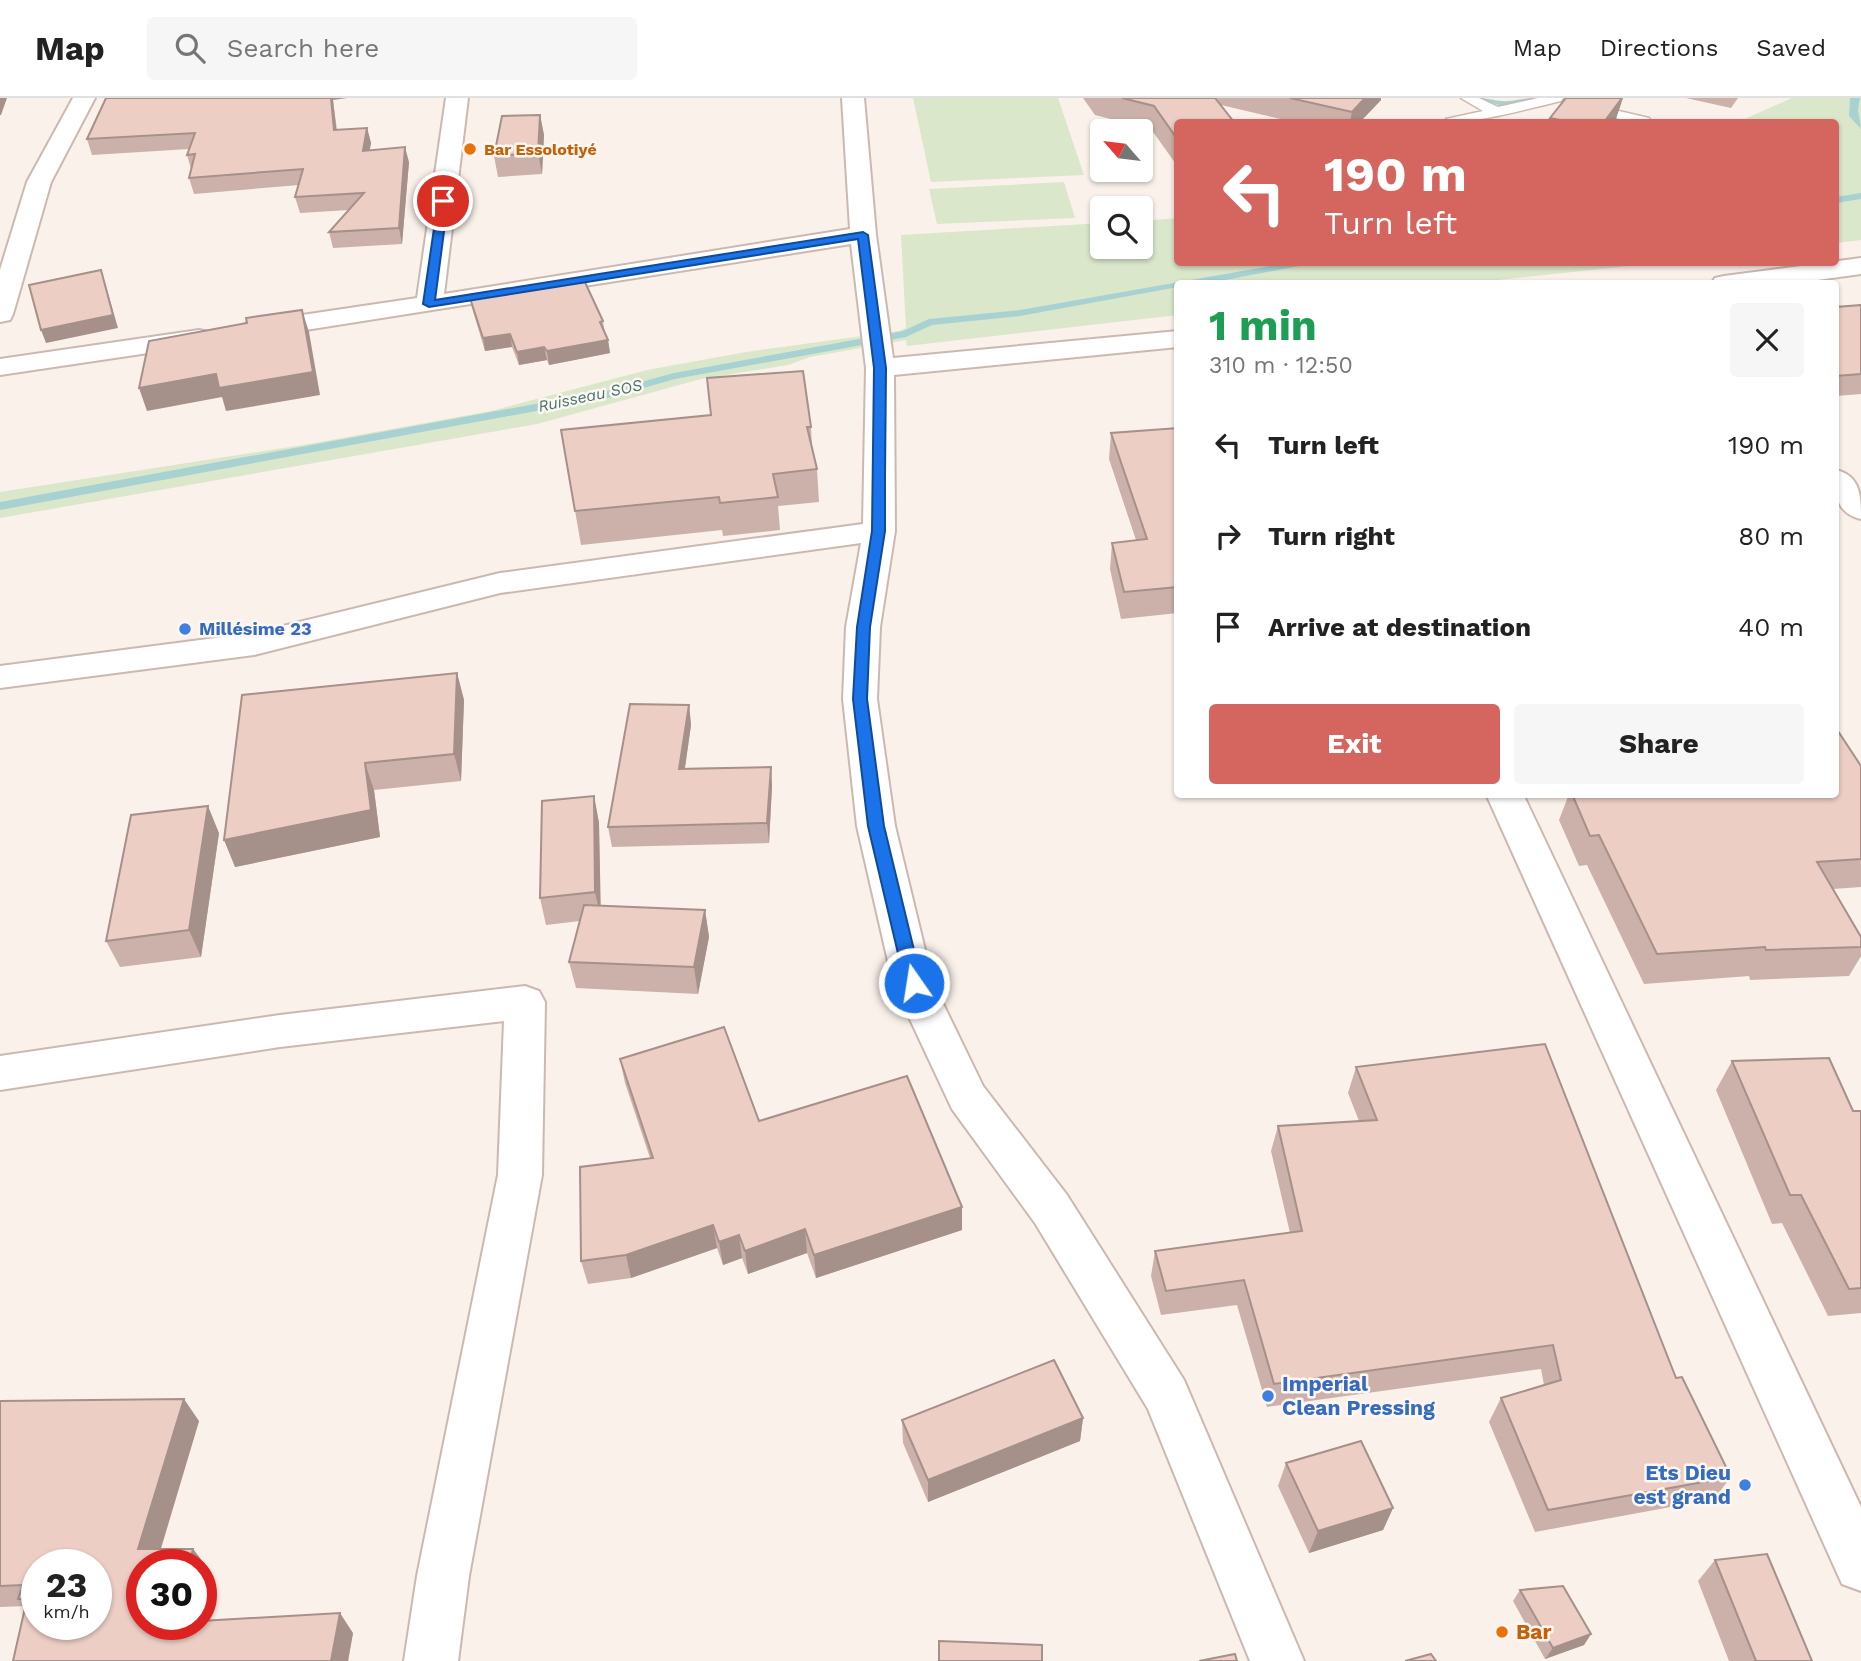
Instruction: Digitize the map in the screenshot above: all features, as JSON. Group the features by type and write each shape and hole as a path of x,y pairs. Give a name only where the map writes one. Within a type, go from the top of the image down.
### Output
{"street":[{"path":"0,314 38,182 84,98"},
{"path":"429,304 457,98"},
{"path":"853,98 863,235 876,349 879,531 863,627 860,699 876,826 914,983 967,1097 1051,1209 1167,1396 1277,1661"},
{"path":"0,367 429,304 863,235"},
{"path":"1754,280 1861,266"},
{"path":"876,349 1174,339"},
{"path":"1839,483 1861,510"},
{"path":"0,677 254,644 500,583 879,531"},
{"path":"1506,798 1861,1564"},
{"path":"0,1073 280,1031 525,1002 520,1175 443,1576 431,1661"}],"lane":[{"path":"1468,98 1499,113"},
{"path":"1467,119 1552,99 1636,119"}],"green space":[{"path":"913,98 1058,98 1084,175 931,182"},
{"path":"1792,98 1861,98 1861,240 1839,243 1839,119 1745,119"},
{"path":"1064,182 1075,218 937,224 929,189"},
{"path":"1174,218 1174,266 1627,266 1498,280 1174,280 1174,315 907,346 906,340 810,357 788,365 701,379 537,424 0,518 0,492 303,445 491,411 647,370 746,352 899,331 906,328 901,235 1090,224 1090,259 1153,259 1153,220"}],"building":[{"path":"106,98 331,98 334,130 367,128 363,151 405,147 399,228 329,232 364,193 295,197 303,169 189,178 195,154 187,155 195,133 87,139"},
{"path":"1122,98 1215,98 1232,119 1174,119 1174,134 1154,106"},
{"path":"1290,98 1365,98 1352,112"},
{"path":"1566,98 1622,98 1606,119 1550,118"},
{"path":"540,115 538,153 494,156 502,116"},
{"path":"101,270 113,315 41,330 29,285"},
{"path":"583,278 603,321 600,322 608,340 547,351 544,347 517,352 510,334 483,338 469,295"},
{"path":"1861,305 1861,374 1839,376 1839,307"},
{"path":"302,310 313,372 219,388 216,374 139,388 149,341 247,323 246,318"},
{"path":"803,371 811,427 807,427 817,469 773,474 778,497 720,503 719,497 575,511 561,430 711,415 707,378"},
{"path":"1174,428 1174,587 1124,592 1112,543 1147,539 1111,433"},
{"path":"457,673 454,754 365,763 371,810 224,840 242,695"},
{"path":"630,704 689,705 679,769 771,767 767,823 608,827"},
{"path":"1839,733 1861,766 1861,859 1817,862 1861,937 1861,947 1766,950 1765,947 1657,954 1599,835 1590,836 1574,798 1839,798"},
{"path":"594,796 595,892 540,898 542,801"},
{"path":"208,806 189,930 106,941 131,815"},
{"path":"584,905 705,910 694,967 569,962"},
{"path":"724,1027 759,1121 907,1076 962,1207 814,1255 805,1229 745,1251 739,1235 719,1242 713,1225 626,1255 581,1261 580,1167 653,1158 620,1059"},
{"path":"1545,1044 1676,1378 1682,1377 1731,1477 1548,1510 1501,1398 1561,1380 1553,1345 1274,1384 1244,1280 1166,1291 1155,1251 1302,1231 1278,1126 1377,1120 1356,1067"},
{"path":"1829,1058 1853,1111 1861,1111 1861,1288 1849,1289 1801,1195 1790,1195 1732,1061"},
{"path":"1054,1360 1083,1418 928,1480 902,1420"},
{"path":"184,1399 138,1549 126,1549 126,1640 217,1640 217,1620 340,1613 331,1661 13,1661 21,1626 21,1640 112,1640 112,1549 21,1549 21,1585 0,1586 0,1401"},
{"path":"1361,1441 1393,1508 1318,1531 1286,1463"},
{"path":"1767,1554 1812,1661 1756,1661 1715,1560"},
{"path":"1563,1586 1591,1634 1553,1648 1520,1590"},
{"path":"939,1641 1042,1645 1042,1661 939,1661"},
{"path":"1235,1654 1237,1661 1199,1661"},
{"path":"1431,1654 1436,1661 1405,1661"}],"waterway":[{"path":"1483,98 1507,105 1528,98"},
{"path":"1855,98 1853,113 1861,126"},
{"name":"Ruisseau SOS","path":"1839,200 1861,196"},
{"name":"Ruisseau SOS","path":"1205,280 1291,266"},
{"name":"Ruisseau SOS","path":"0,506 612,393 674,376 906,334 929,322 1020,313 1174,285"}],"place":[{"name":"Bar Essolotiyé","path":"470,149"},
{"name":"Millésime 23","path":"185,629"},
{"name":"Imperial Clean Pressing","path":"1268,1396"},
{"name":"Ets Dieu est grand","path":"1745,1485"},
{"name":"Bar","path":"1502,1632"}],"route":[{"path":"443,201 429,304 863,235 873,330 880,368 879,531 863,627 860,699 876,826 914,983"}]}
